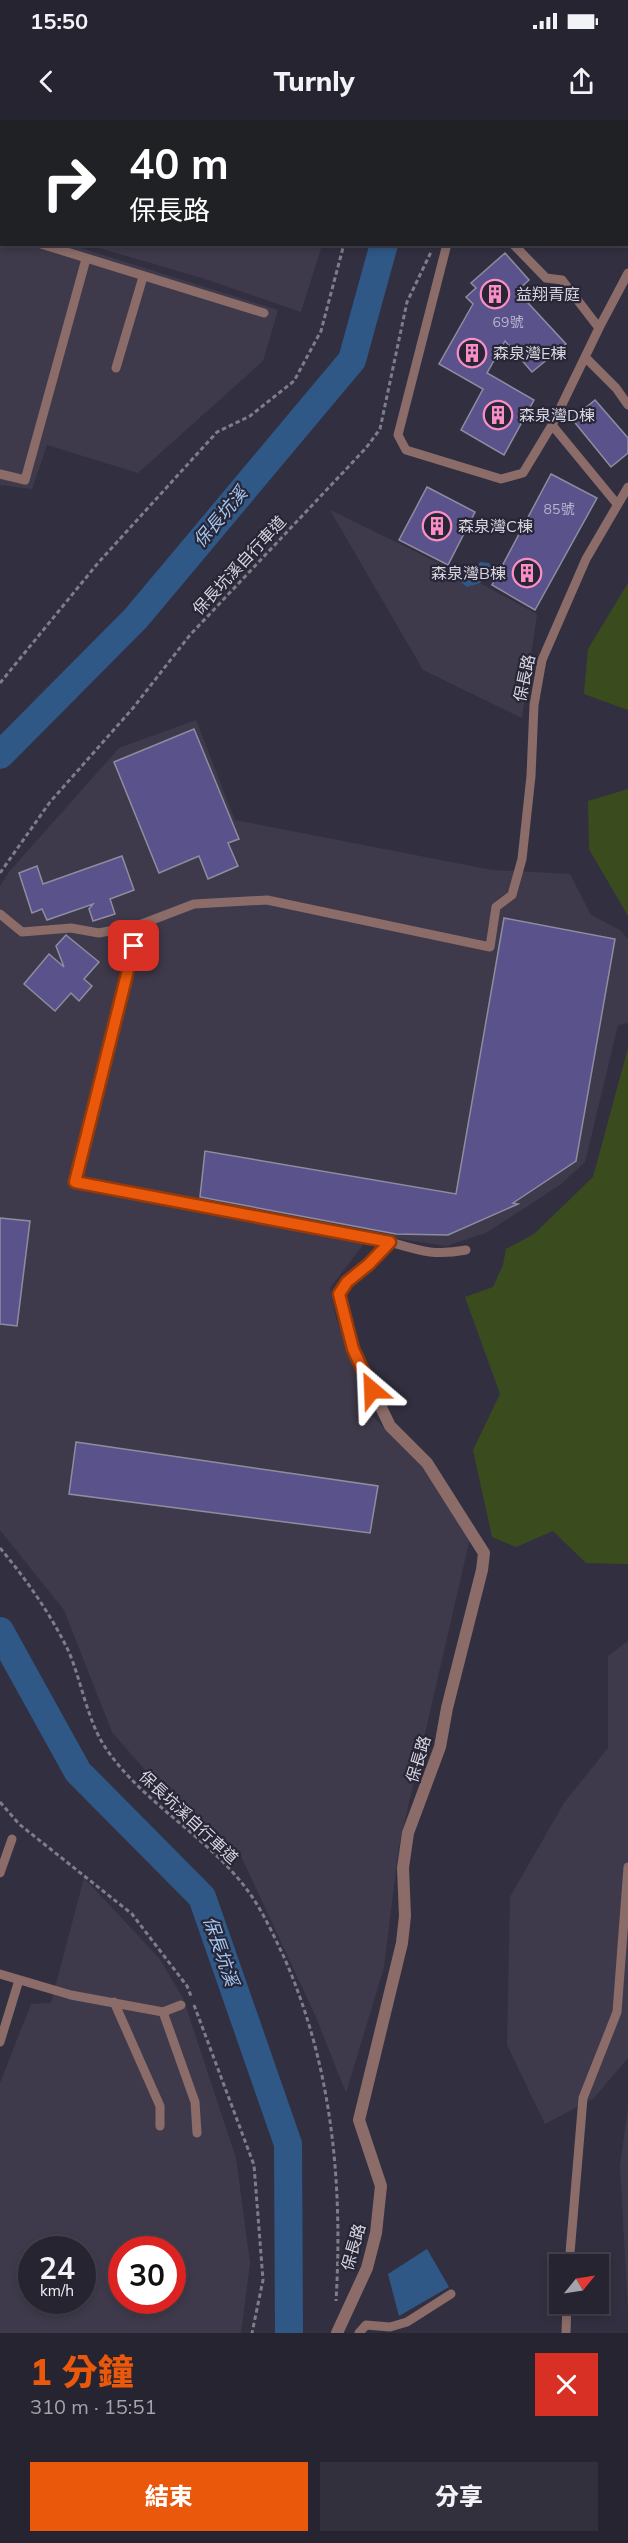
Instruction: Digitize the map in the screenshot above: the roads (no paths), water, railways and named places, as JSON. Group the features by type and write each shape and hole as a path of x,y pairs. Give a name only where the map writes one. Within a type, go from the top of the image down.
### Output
{"street":[{"name":"保長路","path":"337,2333 367,2268 376,2233 381,2186 359,2120 402,1943 405,1916 403,1868 408,1833 440,1747 447,1708 484,1554 427,1463 390,1426 362,1372 350,1339 339,1294 347,1282 369,1264 390,1242"}],"lane":[{"path":"47,246 264,313"},
{"path":"446,246 398,435 406,450 501,479 523,473 552,425 628,273"},
{"path":"515,246 546,278 562,280 599,328"},
{"path":"0,474 25,480 86,258"},
{"path":"116,368 143,277"},
{"path":"585,357 616,388 628,405"},
{"path":"552,425 617,504"},
{"name":"保長路","path":"139,925 194,904 267,900 490,947 496,907 512,895 522,859 531,776 534,705 543,660 586,559 628,487"},
{"path":"0,914 22,932 71,928 99,933 139,925 75,1182 443,1254 466,1250"},
{"path":"0,1873 12,1839"},
{"path":"570,2254 583,2098 617,2012 628,1867"},
{"path":"0,1974 71,1995 163,2012 181,2005"},
{"path":"0,2042 19,1980"},
{"path":"114,2002 160,2106 160,2126"},
{"path":"163,2012 195,2102 197,2133"},
{"path":"359,2333 366,2325 390,2327 407,2322 451,2294"},
{"path":"566,2333 567,2314"}],"water":[{"path":"480,562 489,563 492,569 480,583 467,587 461,582 463,574 474,570"},
{"path":"427,2249 449,2287 399,2316 388,2274"}],"waterway":[{"name":"保長坑溪","path":"0,755 136,618 352,360 383,246"},
{"name":"保長坑溪","path":"0,1631 78,1772 202,1897 288,2144 289,2333"}],"place":[{"name":"益翔青庭","path":"495,294"},
{"name":"森泉灣E棟","path":"472,353"},
{"name":"森泉灣D棟","path":"498,415"},
{"name":"森泉灣C棟","path":"437,526"},
{"name":"森泉灣B棟","path":"527,573"}]}
